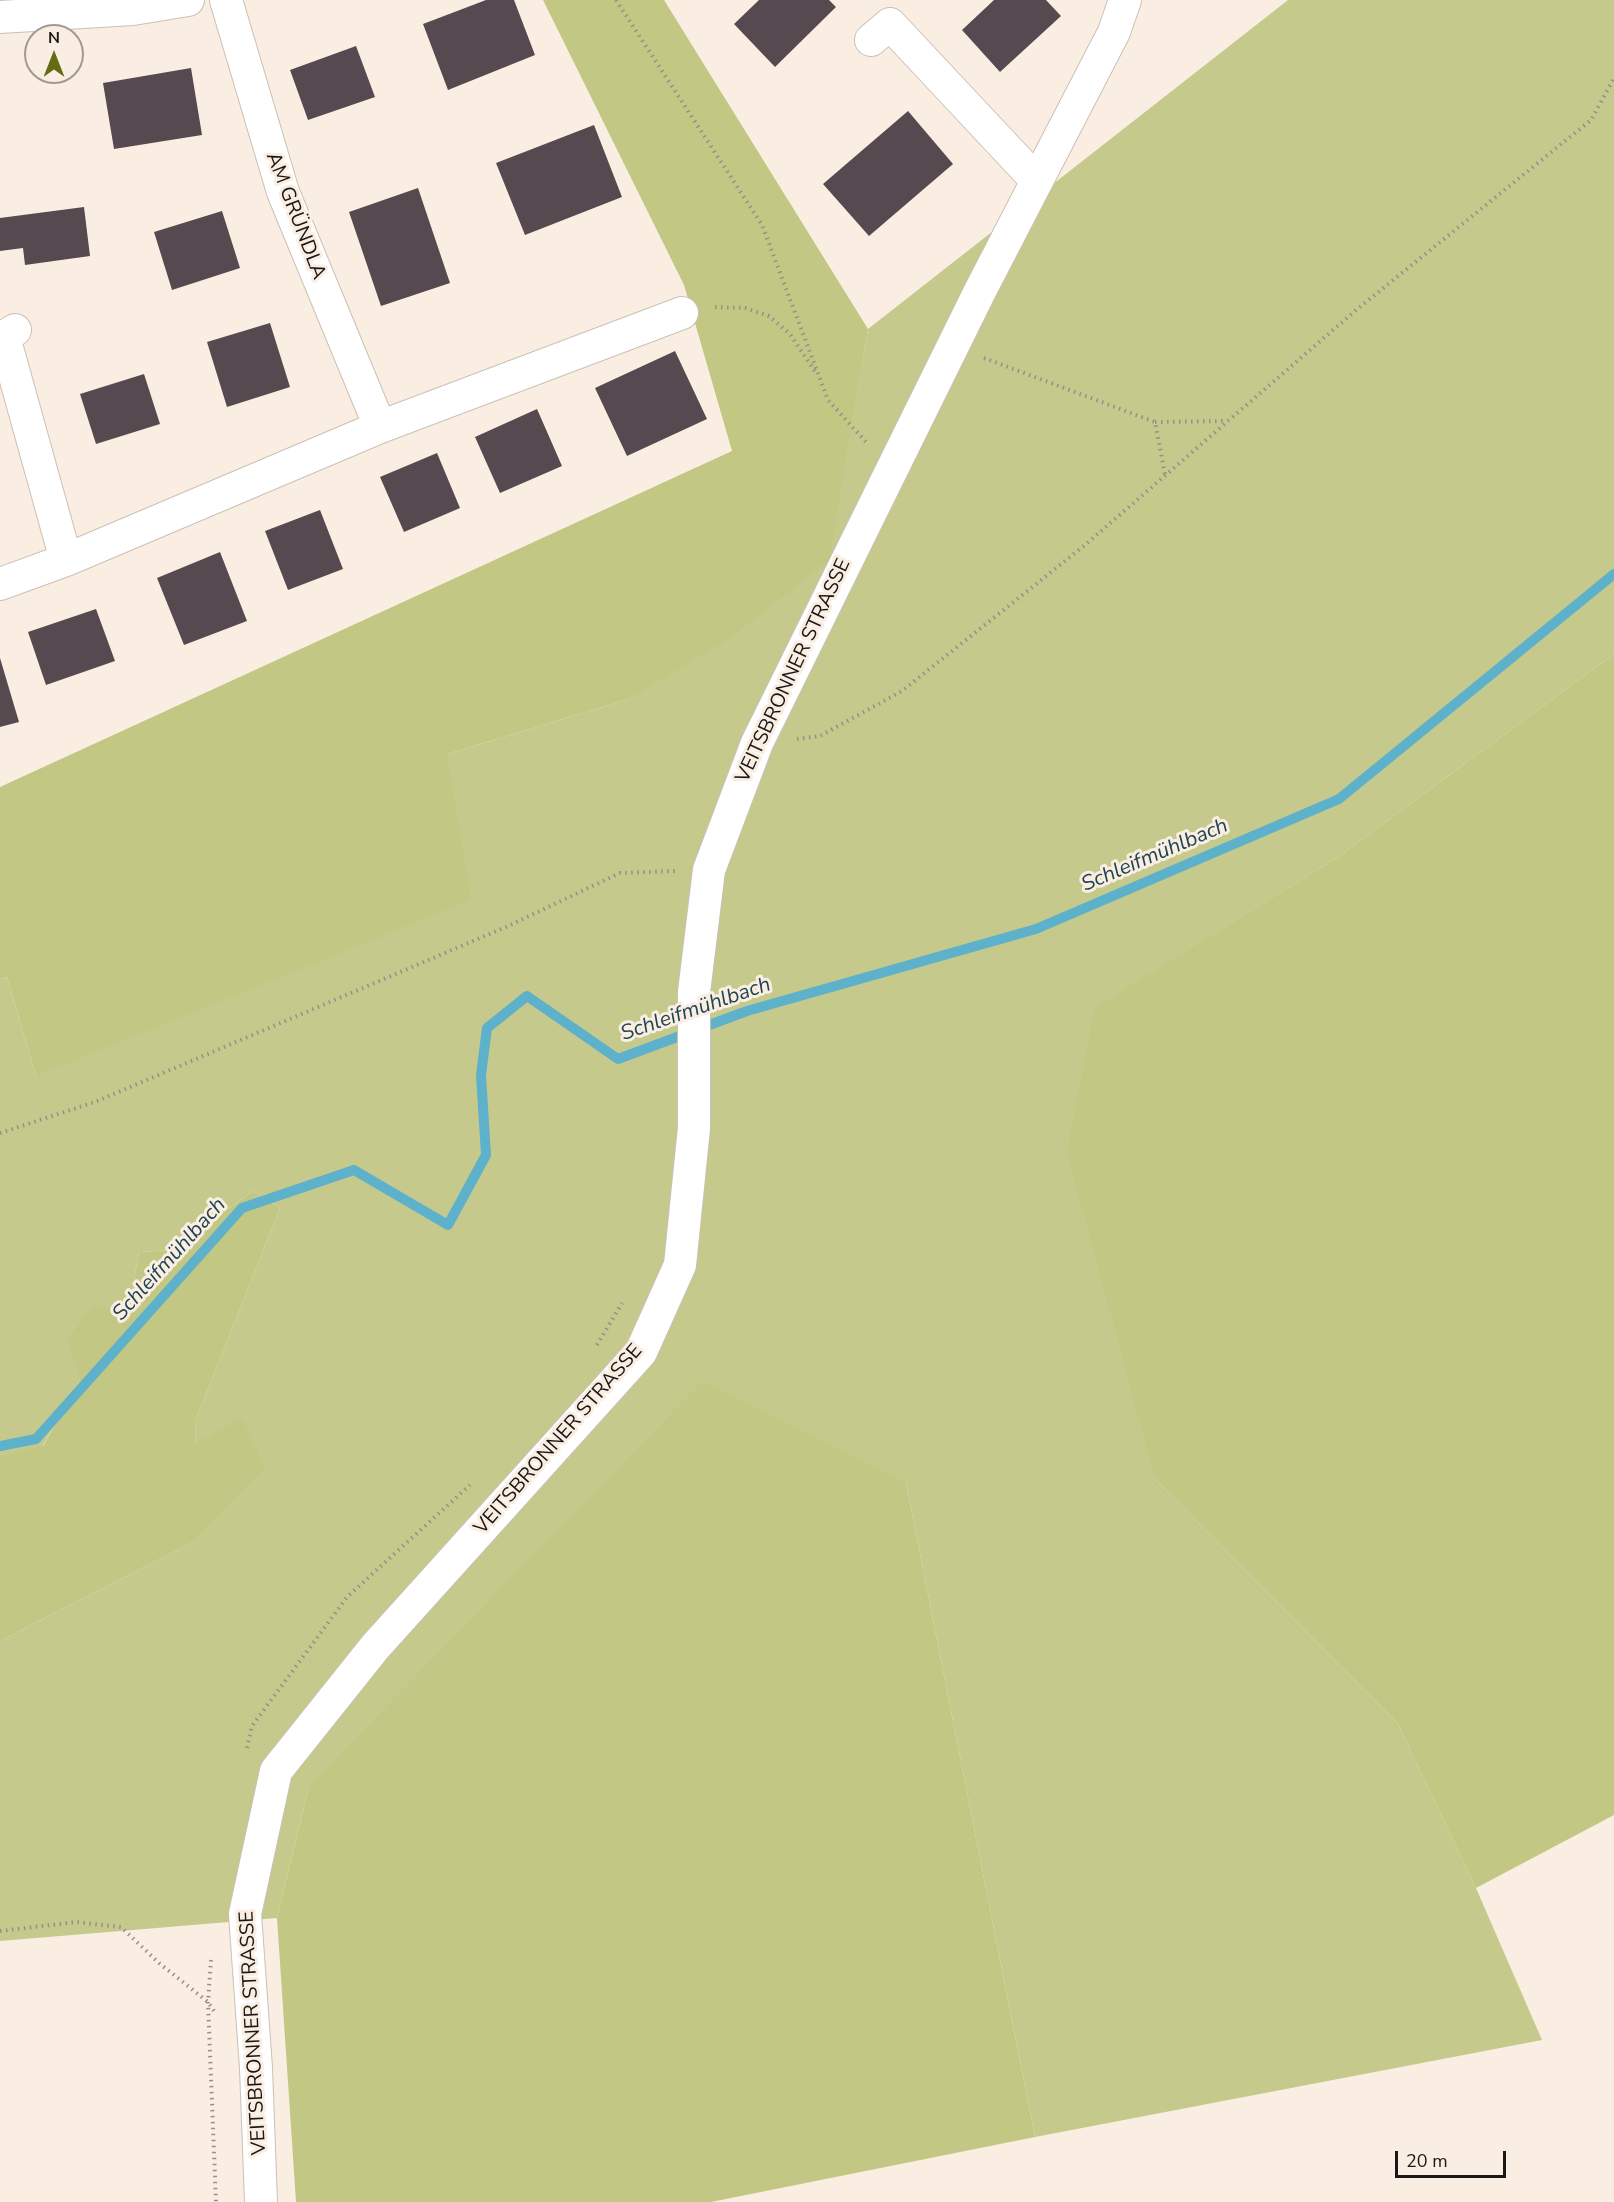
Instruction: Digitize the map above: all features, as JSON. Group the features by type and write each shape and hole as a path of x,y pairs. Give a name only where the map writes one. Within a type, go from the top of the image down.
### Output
{"street":[{"path":"0,17 133,9 188,0"},
{"name":"AM GRÜNDLA","path":"226,0 283,192 380,427"},
{"name":"VEITSBRONNER STRASSE","path":"261,2202 256,2068 245,1914 276,1771 375,1647 641,1352 680,1265 694,1128 694,1004 709,870 757,743 952,346 1114,33 1125,0"},
{"path":"871,40 890,24 1036,181"},
{"path":"0,584 66,560 380,427 682,313"},
{"path":"15,330 4,337 66,560"}],"path":[{"path":"616,0 762,225 828,400 873,450"},
{"path":"757,743 820,736 902,691 1085,545 1355,311 1591,120 1614,78"},
{"path":"682,313 716,306 745,308 769,316 790,334 820,380"},
{"path":"952,346 1155,422 1228,421"},
{"path":"1155,422 1165,475"},
{"path":"0,1133 106,1098 506,927 620,873 672,871 677,860"},
{"path":"0,1931 76,1922 121,1927 159,1964 208,2002 222,2021"}],"green space":[{"path":"543,0 664,0 868,329 829,560 732,637 629,699 447,754 471,900 36,1076 7,977 0,979 0,787 732,451 684,285"},
{"path":"1288,0 1614,0 1614,654 1338,857 1096,1007 1155,1479 1398,1724 1476,1888 1542,2040 1035,2137 906,1483 309,1786 277,1918 0,1941 0,1641 191,1543 196,1419 280,1208 253,1191 171,1250 139,1252 128,1314 80,1379 42,1447 0,1455 0,979 7,977 36,1076 447,754 629,699 828,560 868,329"},
{"path":"1614,654 1614,1815 1476,1888 1398,1724 1155,1479 1067,1152 1095,1007 1338,857"},
{"path":"253,1191 280,1208 196,1419 195,1444 242,1418 265,1467 191,1543 0,1641 0,1455 43,1446 80,1379 68,1340 93,1304 128,1314 139,1252 171,1250"},
{"path":"702,1382 906,1483 1035,2137 711,2202 296,2202 277,1918 309,1786"}],"building":[{"path":"486,0 514,0 535,55 448,90 423,24"},
{"path":"759,0 829,0 836,7 775,67 734,24"},
{"path":"994,0 1046,0 1061,16 1000,72 962,30"},
{"path":"356,46 375,97 308,120 290,70"},
{"path":"191,68 202,135 114,149 103,83"},
{"path":"908,111 953,164 869,236 823,184"},
{"path":"594,125 622,197 525,235 496,163"},
{"path":"418,188 450,283 381,306 349,212"},
{"path":"84,207 90,256 25,265 23,248 0,251 0,218"},
{"path":"222,211 240,268 172,290 154,232"},
{"path":"270,323 290,387 227,407 207,342"},
{"path":"675,351 707,419 627,456 595,388"},
{"path":"144,374 160,424 96,444 80,394"},
{"path":"537,409 562,466 500,493 475,437"},
{"path":"437,453 460,508 404,532 380,477"},
{"path":"320,510 343,569 288,590 265,531"},
{"path":"220,552 247,621 184,645 157,578"},
{"path":"96,609 115,661 46,685 28,632"},
{"path":"0,658 19,722 0,727"}],"waterway":[{"name":"Schleifmühlbach","path":"0,1446 36,1439 242,1208 354,1170 448,1225 486,1155 481,1075 487,1028 527,996 618,1059 747,1011 1036,929 1339,799 1614,574"}]}
